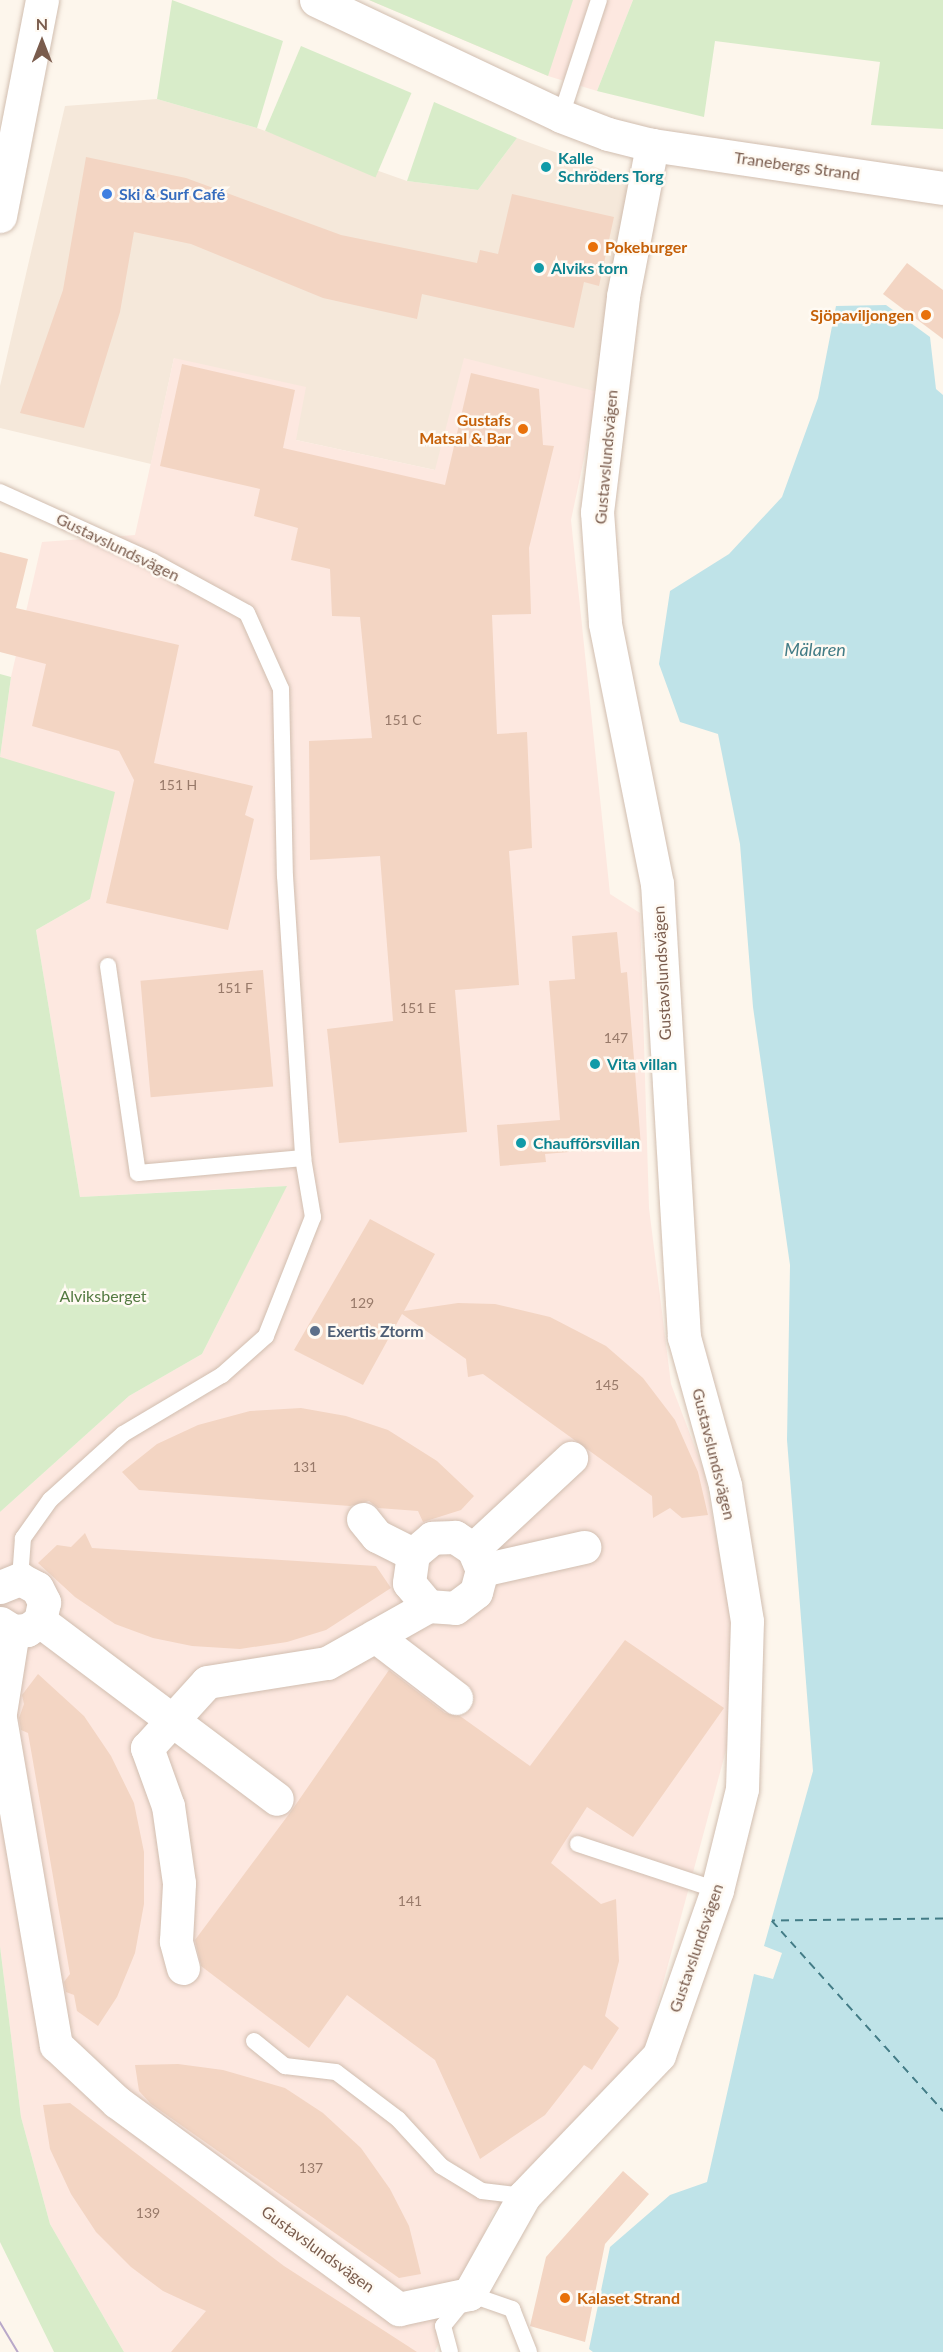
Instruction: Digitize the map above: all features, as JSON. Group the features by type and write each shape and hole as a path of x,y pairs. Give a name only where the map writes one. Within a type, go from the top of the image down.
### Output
{"street":[{"path":"0,216 42,0"},
{"path":"316,0 561,116 608,134 652,145"},
{"name":"Tranebergs Strand","path":"652,145 943,188"},
{"name":"Gustavslundsvägen","path":"0,1718 56,2045 117,2102 399,2309 470,2294 524,2196 659,2055 717,1890 742,1789 747,1621 725,1485 684,1337 657,884 604,623 597,512 623,296 652,145"},
{"path":"183,1968 176,1941 179,1883 168,1806 147,1748 207,1682 327,1663 428,1606 455,1608 476,1592 478,1559 571,1458"},
{"path":"363,1519 377,1536 413,1554"},
{"path":"428,1606 409,1583 413,1554 432,1538 455,1537 478,1559"},
{"path":"478,1559 584,1547"},
{"name":"Gustavslundsvägen","path":"0,1713 18,1625 44,1602 37,1588 10,1583"},
{"path":"18,1625 172,1718 277,1799"},
{"path":"375,1636 456,1698"}],"lane":[{"path":"561,116 599,0"},
{"name":"Gustavslundsvägen","path":"0,492 152,561 247,613 281,689 285,876 303,1158 314,1217 266,1336 222,1375 123,1434 51,1500 23,1538 10,1583"},
{"path":"108,966 138,1173 303,1158"},
{"path":"579,1844 717,1890"},
{"path":"254,2041 285,2066 336,2072 399,2119 441,2166 482,2191 524,2196"},
{"path":"450,2352 443,2326 470,2294 512,2309 529,2352"}],"shaded area":[{"path":"369,0 633,0 597,91 548,76"},
{"path":"157,99 257,128 407,181 478,190 517,138 633,181 598,392 435,470 296,440 174,358 151,464 0,428 0,386 65,106"},
{"path":"174,358 306,387 296,440 435,470 464,358 598,392 571,520 610,894 640,913 649,1208 671,1384 704,1471 734,1635 728,1743 645,2050 493,2213 435,2352 124,2352 50,2224 21,2117 0,1946 0,1512 129,1396 202,1354 286,1186 80,1197 36,930 90,899 0,757 11,677 42,542 135,535"}],"green space":[{"path":"172,0 283,41 257,128 157,99"},
{"path":"369,0 573,0 548,76"},
{"path":"633,0 943,0 943,129 871,125 880,62 715,41 704,117 597,91"},
{"path":"301,46 411,93 376,178 265,131"},
{"path":"434,102 517,138 478,190 407,181"},
{"path":"0,674 11,677 0,757"},
{"name":"Alviksberget","path":"0,757 115,792 90,899 36,930 80,1197 287,1186 202,1354 129,1396 0,1512"},
{"path":"0,1946 21,2117 50,2224 124,2352 54,2352 0,2242"}],"water":[{"name":"Mälaren","path":"886,305 930,337 936,389 943,395 943,2352 593,2352 589,2349 610,2247 670,2195 707,2182 754,1974 773,1979 782,1953 764,1946 813,1771 787,1440 790,1265 753,1007 740,844 718,734 680,722 659,664 670,591 729,554 782,497 818,398 836,306"}],"building":[{"path":"86,157 186,178 341,235 477,263 480,250 498,254 512,194 614,217 599,286 584,282 574,328 422,294 417,319 323,298 191,244 134,232 120,312 84,428 20,413 63,290"},
{"name":"Sjöpaviljongen","path":"907,263 943,290 943,339 883,294"},
{"path":"182,364 295,390 283,448 445,485 471,373 539,389 543,445 554,446 529,548 531,614 492,615 497,734 527,732 532,848 509,851 519,985 455,990 467,1132 339,1143 327,1029 393,1021 380,856 310,860 309,741 372,738 360,617 332,616 330,569 291,560 298,528 254,516 260,489 160,466"},
{"path":"0,552 28,559 16,608 179,645 154,763 253,786 245,815 254,819 228,930 106,903 134,780 119,751 32,726 46,664 0,652"},
{"name":"Vita villan","path":"617,932 621,973 627,972 641,1146 545,1154 546,1162 500,1166 497,1125 560,1120 549,981 575,979 572,936"},
{"path":"263,970 273,1087 151,1097 140,981"},
{"path":"370,1219 435,1254 404,1311 458,1303 495,1304 550,1317 606,1346 643,1378 675,1420 698,1472 708,1515 682,1518 670,1508 653,1518 652,1496 483,1374 468,1377 466,1359 402,1314 363,1385 294,1350"},
{"path":"301,1408 346,1416 388,1430 437,1461 474,1496 461,1510 423,1522 418,1511 378,1508 369,1501 350,1506 139,1490 122,1472 157,1444 198,1425 250,1411"},
{"path":"85,1533 92,1548 376,1566 391,1588 326,1630 287,1642 240,1649 192,1646 153,1638 115,1624 75,1597 38,1563 57,1545 71,1547"},
{"path":"625,1640 724,1708 633,1837 587,1807 551,1863 601,1904 616,1899 619,1961 605,2016 619,2028 592,2070 584,2065 545,2115 480,2159 435,2060 347,1995 309,2048 201,1966 195,1940 292,1810 389,1670 445,1713 460,1716 530,1766"},
{"path":"38,1674 84,1716 111,1756 134,1803 144,1852 144,1904 135,1953 117,1997 98,2026 77,2011 74,1995 66,1992 64,1982 70,1974 28,1733 21,1730 19,1718 24,1704 22,1695"},
{"path":"178,2064 223,2070 285,2088 323,2113 361,2148 390,2189 409,2226 421,2274 399,2278 151,2104 139,2091 135,2065"},
{"path":"70,2103 284,2266 417,2352 171,2352 206,2311 163,2291 131,2267 96,2232 71,2194 50,2149 43,2105"},
{"path":"623,2171 649,2194 605,2244 585,2342 530,2326 546,2257"}],"ferry route":[{"path":"943,1919 772,1921 943,2111"}],"tram line":[{"path":"0,2322 18,2352"}],"place":[{"name":"Kalle Schröders Torg","path":"546,167"},
{"name":"Ski & Surf Café","path":"107,194"},
{"name":"Pokeburger","path":"593,247"},
{"name":"Alviks torn","path":"539,268"},
{"name":"Sjöpaviljongen","path":"926,315"},
{"name":"Gustafs Matsal & Bar","path":"523,429"},
{"name":"Vita villan","path":"595,1064"},
{"name":"Chaufförsvillan","path":"521,1143"},
{"name":"Exertis Ztorm","path":"315,1331"},
{"name":"Kalaset Strand","path":"565,2298"}]}
